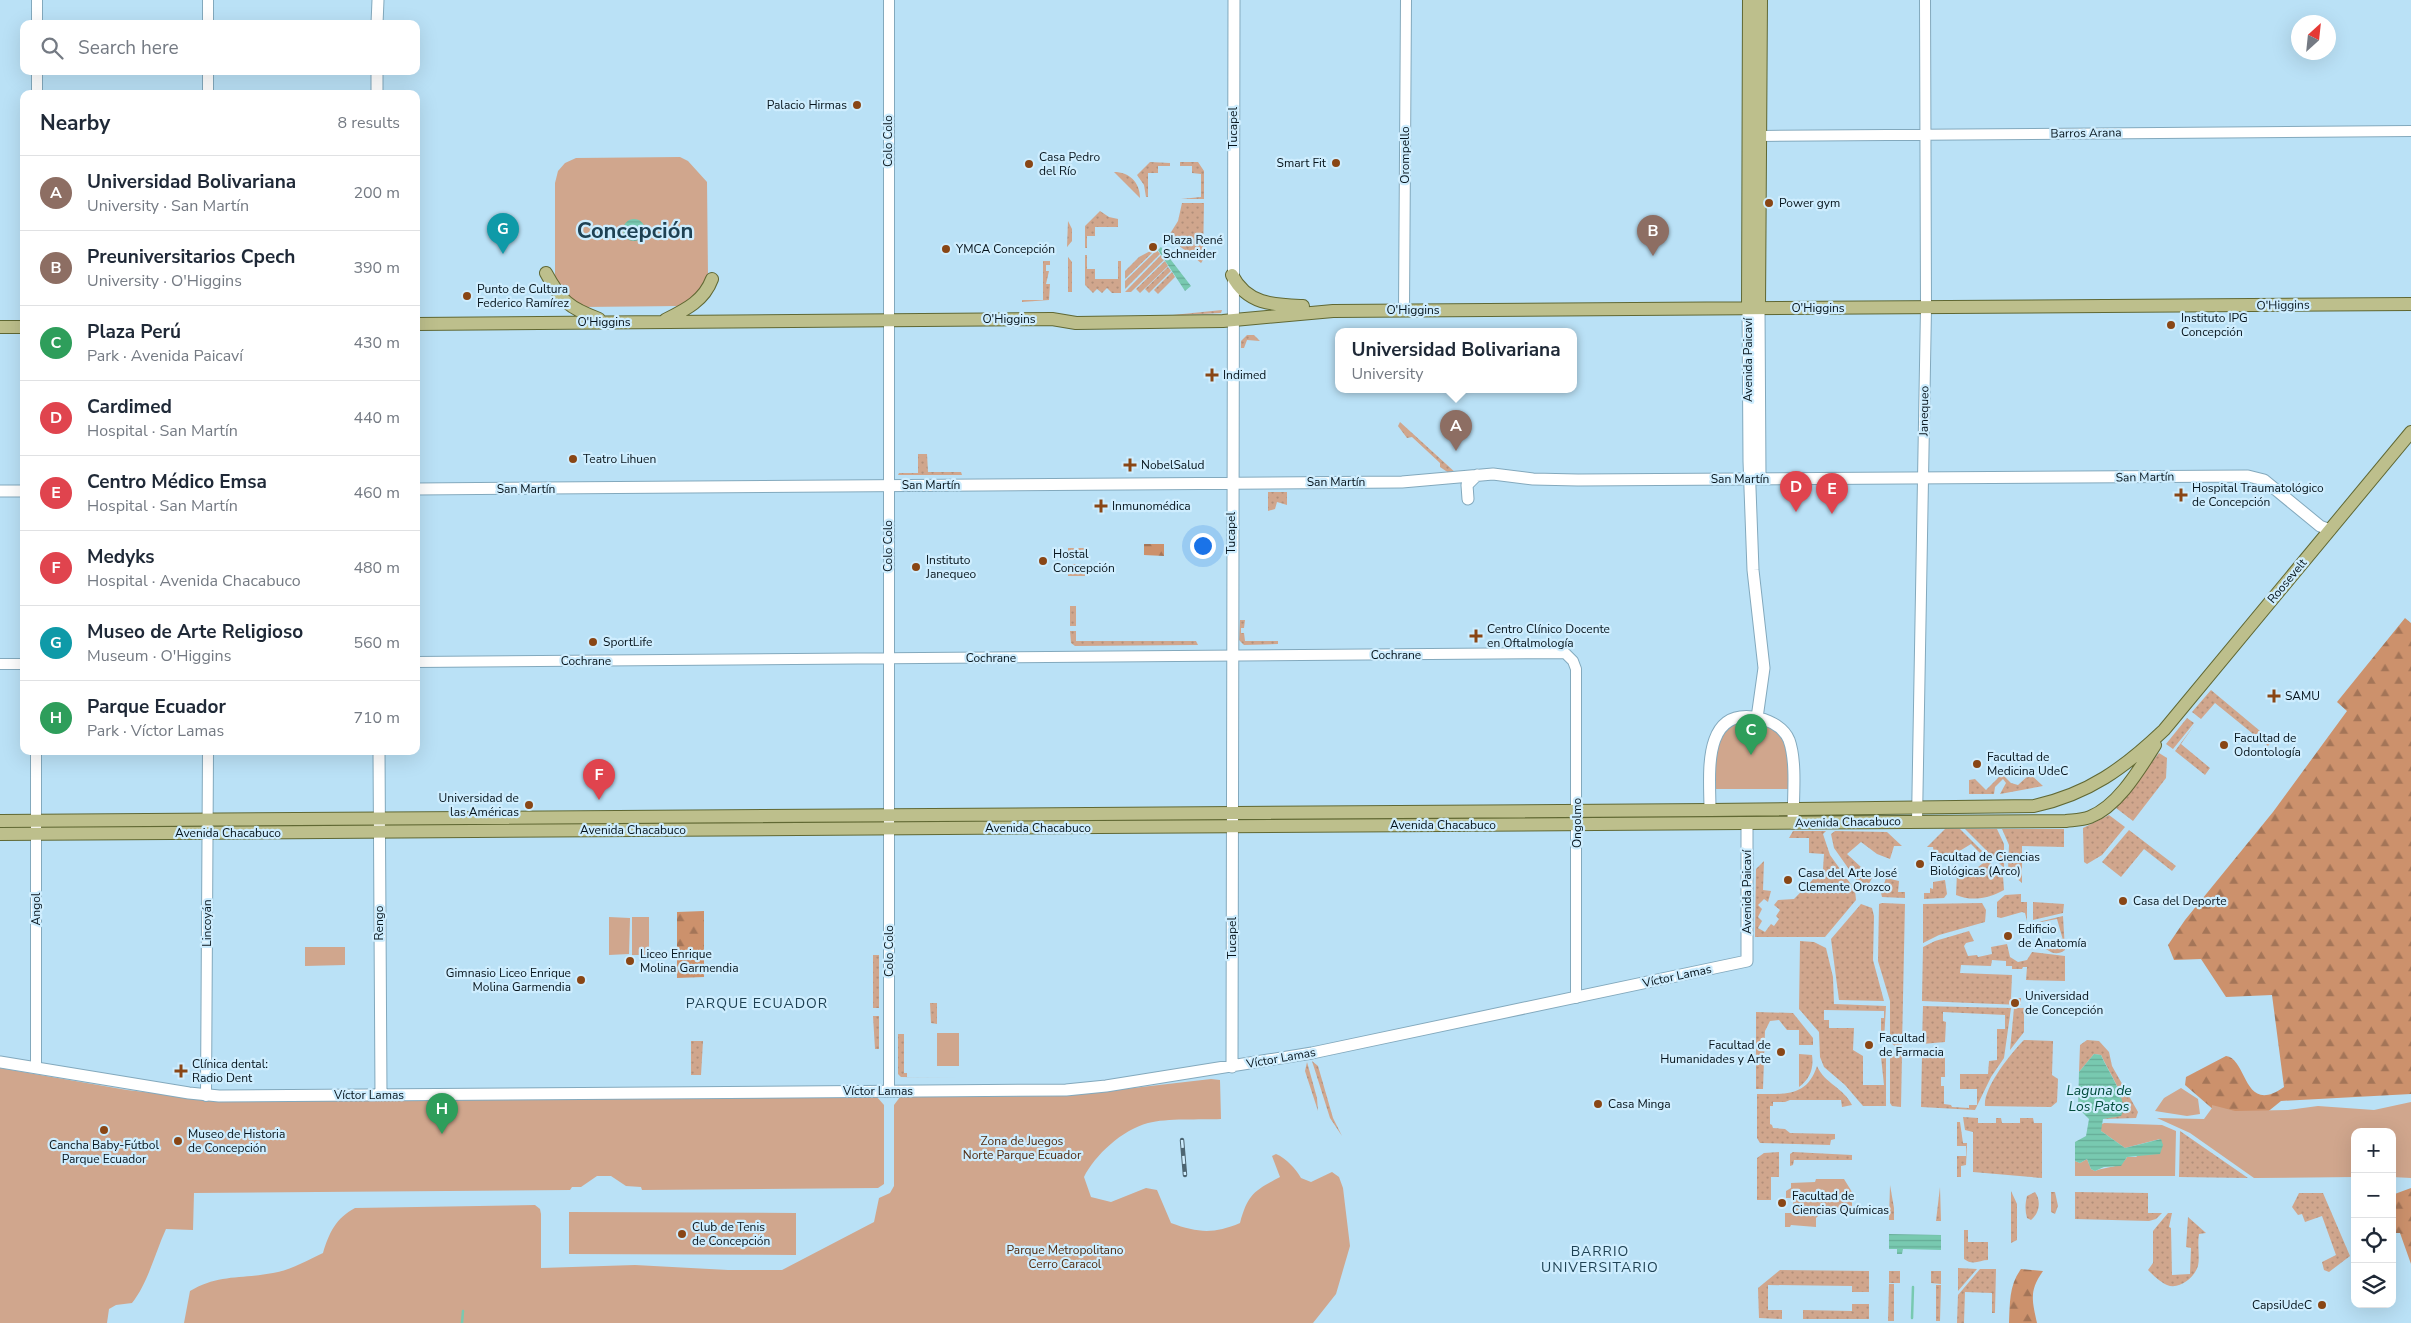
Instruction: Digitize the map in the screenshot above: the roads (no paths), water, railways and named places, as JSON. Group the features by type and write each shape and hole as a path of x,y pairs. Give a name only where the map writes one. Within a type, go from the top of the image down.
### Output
{"main road":[{"path":"377,20 378,0"},
{"name":"Tucapel","path":"1232,1067 1231,483 1234,0"},
{"name":"Avenida Paicaví","path":"1749,0 1754,308 1755,479 1753,577 1764,668 1763,690 1757,718"},
{"name":"Avenida Paicaví","path":"1754,308 1760,136 1761,0"},
{"path":"377,75 377,90"},
{"path":"546,274 556,293 564,302 583,313 608,322"},
{"path":"1232,275 1237,284 1247,293 1273,306 1303,306 1333,311"},
{"path":"663,321 698,301 707,290 712,278"},
{"name":"O'Higgins","path":"420,324 1061,319 1076,323 1232,320 1333,311 2411,304"},
{"path":"0,327 20,327"},
{"name":"Roosevelt","path":"2065,797 2109,776 2134,758 2164,730 2411,432"},
{"name":"San Martín","path":"420,489 1402,482 1495,474 1556,480 2256,476 2268,483 2320,526 2330,530"},
{"path":"1468,499 1467,485 1477,476"},
{"path":"0,491 20,491"},
{"path":"1710,810 1710,758 1713,742 1722,728 1731,721 1742,718 1757,718 1778,727 1788,738 1792,760 1794,823"},
{"name":"Roosevelt","path":"2076,820 2096,814 2120,794 2142,765 2164,730"},
{"name":"Rengo","path":"379,755 381,1095"},
{"name":"Avenida Chacabuco","path":"0,834 36,827 207,820 379,825 889,829 1747,824 1794,823 2021,807 2065,797"},
{"name":"Avenida Chacabuco","path":"0,821 36,827 208,833 379,825 889,815 1231,812 1793,810 2076,820"},
{"name":"Avenida Paicaví","path":"1747,824 1747,961"},
{"name":"Víctor Lamas","path":"0,1062 206,1096 1078,1090 1312,1053 1747,961"}],"street":[{"path":"37,0 37,20"},
{"path":"208,0 208,20"},
{"name":"Colo Colo","path":"889,0 887,320 889,1091"},
{"name":"Orompello","path":"1404,310 1406,0"},
{"name":"Janequeo","path":"1917,815 1926,308 1927,135 1925,0"},
{"path":"37,75 37,90"},
{"path":"208,75 208,90"},
{"name":"Barros Arana","path":"1760,136 2411,131"},
{"name":"Cochrane","path":"420,662 1565,653"},
{"name":"Ongolmo","path":"1565,653 1573,661 1576,669 1576,998"},
{"path":"0,664 20,664"},
{"name":"Angol","path":"36,755 36,1068"},
{"name":"Lincoyán","path":"206,1096 208,755"}],"water":[{"path":"634,219 642,222 645,230 642,238 634,241 626,238 623,230 626,222"},
{"path":"1161,247 1191,286 1185,291 1158,250"},
{"name":"Laguna de Los Patos","path":"2094,1054 2101,1055 2123,1102 2121,1116 2103,1119 2101,1131 2125,1148 2161,1139 2163,1145 2160,1154 2127,1157 2121,1166 2104,1167 2095,1171 2091,1169 2087,1159 2080,1163 2075,1161 2075,1142 2086,1136 2089,1119 2078,1108 2079,1072"},
{"path":"1889,1234 1941,1235 1941,1250 1903,1249 1902,1254 1897,1254 1897,1249 1889,1249"}],"waterway":[{"path":"1912,1318 1913,1287"},
{"path":"462,1323 463,1311"}],"railway":[{"path":"1182,1140 1185,1175"}],"place":[{"name":"Palacio Hirmas","path":"857,105"},
{"name":"Smart Fit","path":"1336,163"},
{"name":"Casa Pedro del Río","path":"1029,164"},
{"name":"Power gym","path":"1769,203"},
{"name":"Plaza René Schneider","path":"1153,247"},
{"name":"YMCA Concepción","path":"946,249"},
{"name":"Museo de Arte Religioso","path":"503,254"},
{"name":"Preuniversitarios Cpech","path":"1653,256"},
{"name":"Punto de Cultura Federico Ramírez","path":"467,296"},
{"name":"Instituto IPG Concepción","path":"2171,325"},
{"name":"Indimed","path":"1212,375"},
{"name":"Universidad Bolivariana","path":"1456,451"},
{"name":"Teatro Lihuen","path":"573,459"},
{"name":"NobelSalud","path":"1130,465"},
{"name":"Hospital Traumatológico de Concepción","path":"2181,495"},
{"name":"Inmunomédica","path":"1101,506"},
{"name":"Cardimed","path":"1796,512"},
{"name":"Centro Médico Emsa","path":"1832,514"},
{"name":"Hostal Concepción","path":"1043,561"},
{"name":"Instituto Janequeo","path":"916,567"},
{"name":"Centro Clínico Docente en Oftalmología","path":"1476,636"},
{"name":"SportLife","path":"593,642"},
{"name":"SAMU","path":"2274,696"},
{"name":"Facultad de Odontología","path":"2224,745"},
{"name":"Plaza Perú","path":"1751,755"},
{"name":"Facultad de Medicina UdeC","path":"1977,764"},
{"name":"Medyks","path":"599,800"},
{"name":"Universidad de las Américas","path":"529,805"},
{"name":"Facultad de Ciencias Biológicas (Arco)","path":"1920,864"},
{"name":"Casa del Arte José Clemente Orozco","path":"1788,880"},
{"name":"Casa del Deporte","path":"2123,901"},
{"name":"Edificio de Anatomía","path":"2008,936"},
{"name":"Liceo Enrique Molina Garmendia","path":"630,961"},
{"name":"Gimnasio Liceo Enrique Molina Garmendia","path":"581,980"},
{"name":"Universidad de Concepción","path":"2015,1003"},
{"name":"Facultad de Farmacia","path":"1869,1045"},
{"name":"Facultad de Humanidades y Arte","path":"1781,1052"},
{"name":"Clínica dental: Radio Dent","path":"181,1071"},
{"name":"Casa Minga","path":"1598,1104"},
{"name":"Cancha Baby-Fútbol Parque Ecuador","path":"104,1130"},
{"name":"Parque Ecuador","path":"442,1134"},
{"name":"Museo de Historia de Concepción","path":"178,1141"},
{"name":"Facultad de Ciencias Químicas","path":"1782,1203"},
{"name":"Club de Tenis de Concepción","path":"682,1234"},
{"name":"CapsiUdeC","path":"2322,1305"}],"district":[{"name":"Concepción","path":"635,230"},
{"name":"PARQUE ECUADOR","path":"757,1003"},
{"name":"BARRIO UNIVERSITARIO","path":"1600,1260"}],"park label":[{"name":"Zona de Juegos Norte Parque Ecuador","path":"1022,1148"},
{"name":"Parque Metropolitano Cerro Caracol","path":"1065,1257"}]}
